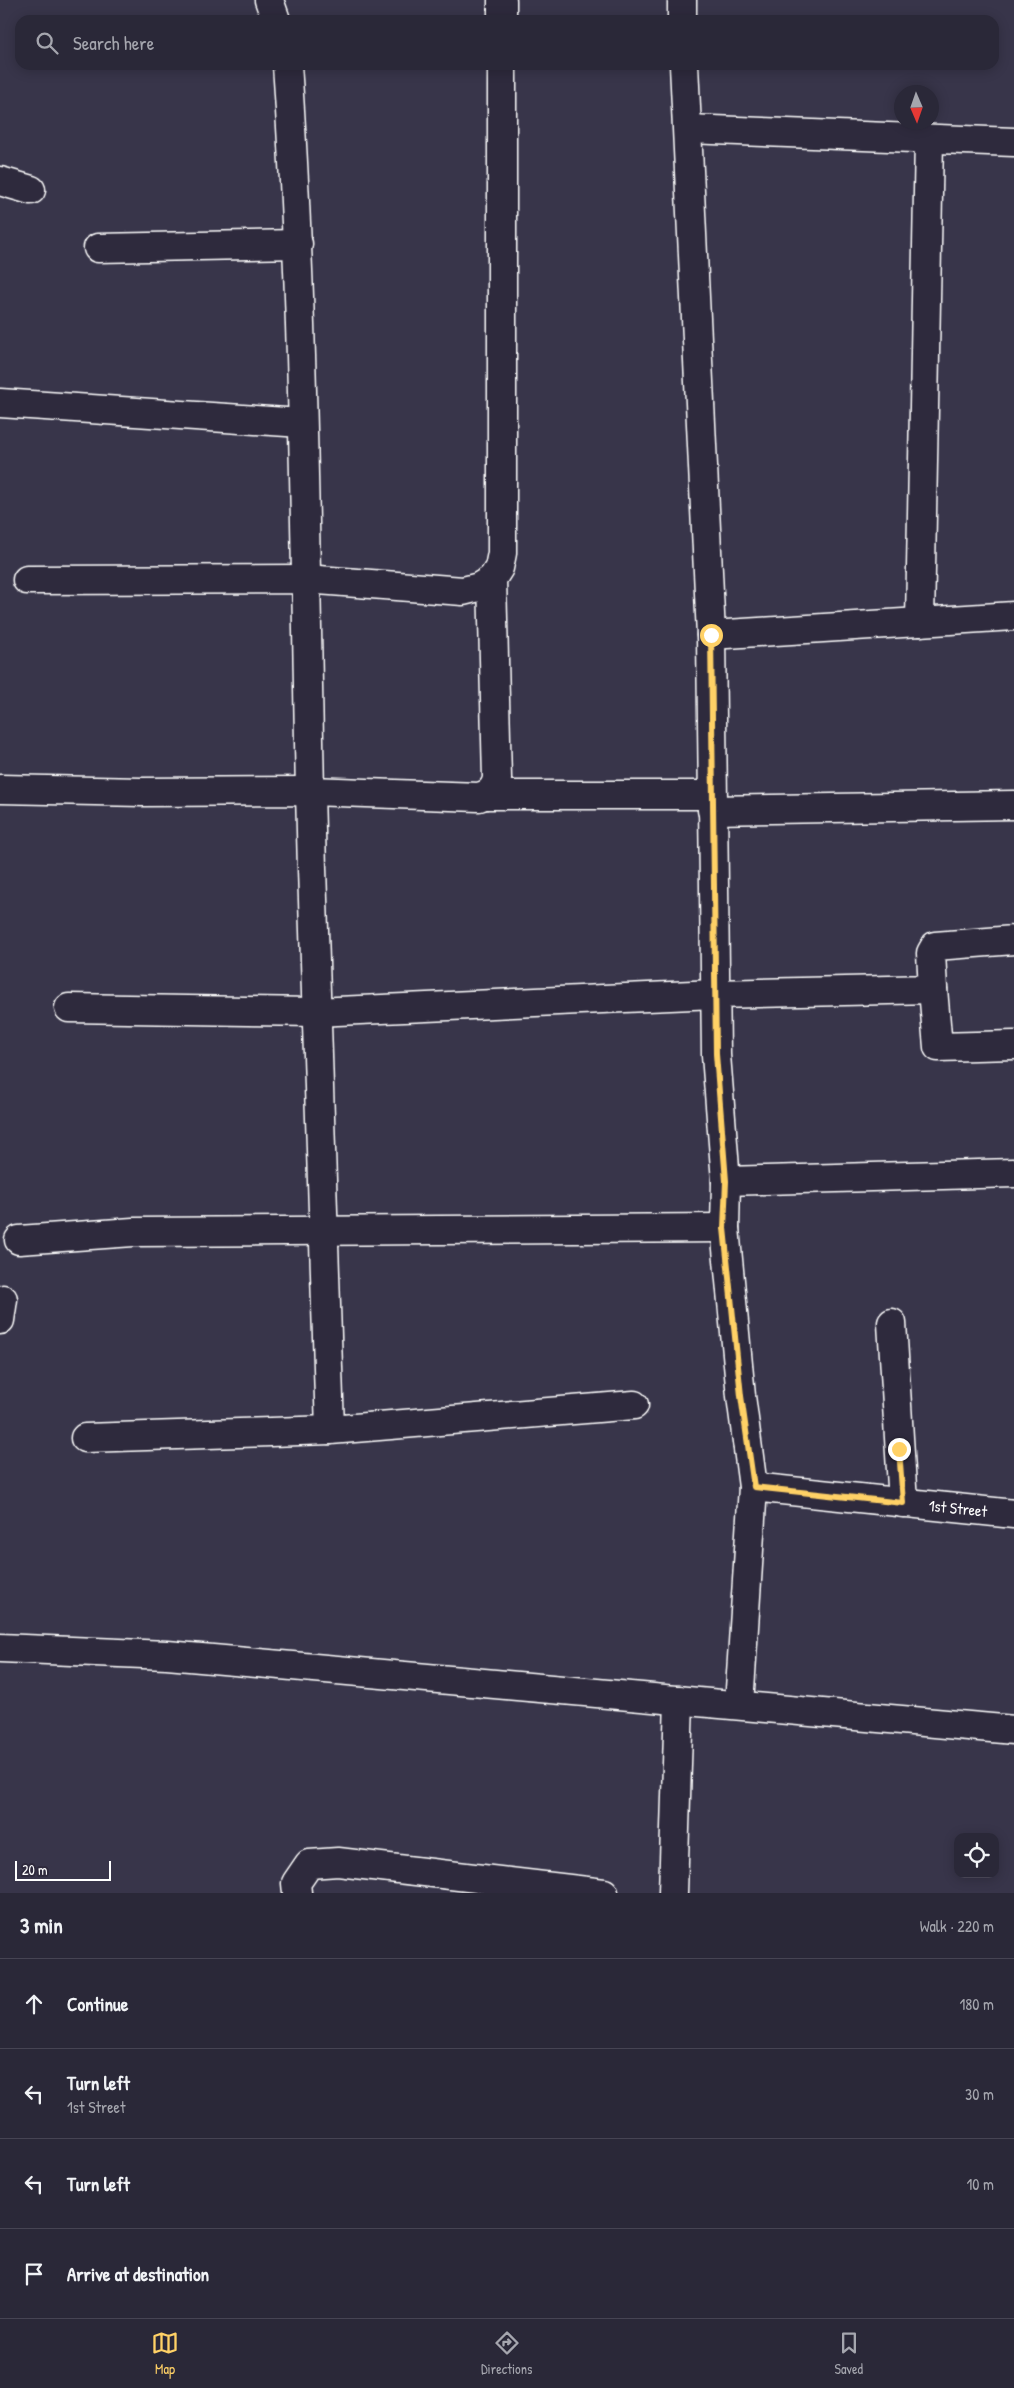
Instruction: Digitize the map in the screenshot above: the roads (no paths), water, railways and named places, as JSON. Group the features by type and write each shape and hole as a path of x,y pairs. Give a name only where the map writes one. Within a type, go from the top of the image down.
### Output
{"street":[{"path":"269,0 274,15"},
{"path":"502,0 502,15"},
{"path":"682,0 682,15"},
{"path":"287,70 298,244 315,1012 325,1229 330,1430"},
{"path":"27,580 305,579 463,591 479,587 492,579 499,568 502,553 502,70"},
{"path":"684,70 711,635 716,1054 726,1181 724,1228 741,1396 754,1487 739,1705"},
{"path":"688,130 1014,142"},
{"path":"920,622 929,139"},
{"path":"0,181 31,190"},
{"path":"98,248 298,244"},
{"path":"0,403 302,423"},
{"path":"487,795 495,786 497,779 492,579"},
{"path":"711,635 1014,616"},
{"path":"0,789 142,792 310,791 712,802 1014,805"},
{"path":"1014,940 936,946 931,952 938,1047 1014,1045"},
{"path":"69,1008 315,1012 715,994 933,989"},
{"path":"726,1181 1014,1173"},
{"path":"19,1240 133,1232 325,1229 724,1228"},
{"path":"892,1323 903,1503"},
{"path":"85,1438 330,1430 634,1405"},
{"name":"1st Street","path":"754,1487 1014,1514"},
{"path":"0,1648 167,1656 1014,1730"},
{"path":"673,1893 679,1700"},
{"path":"297,1893 296,1883 309,1864 338,1862 604,1893"}]}
